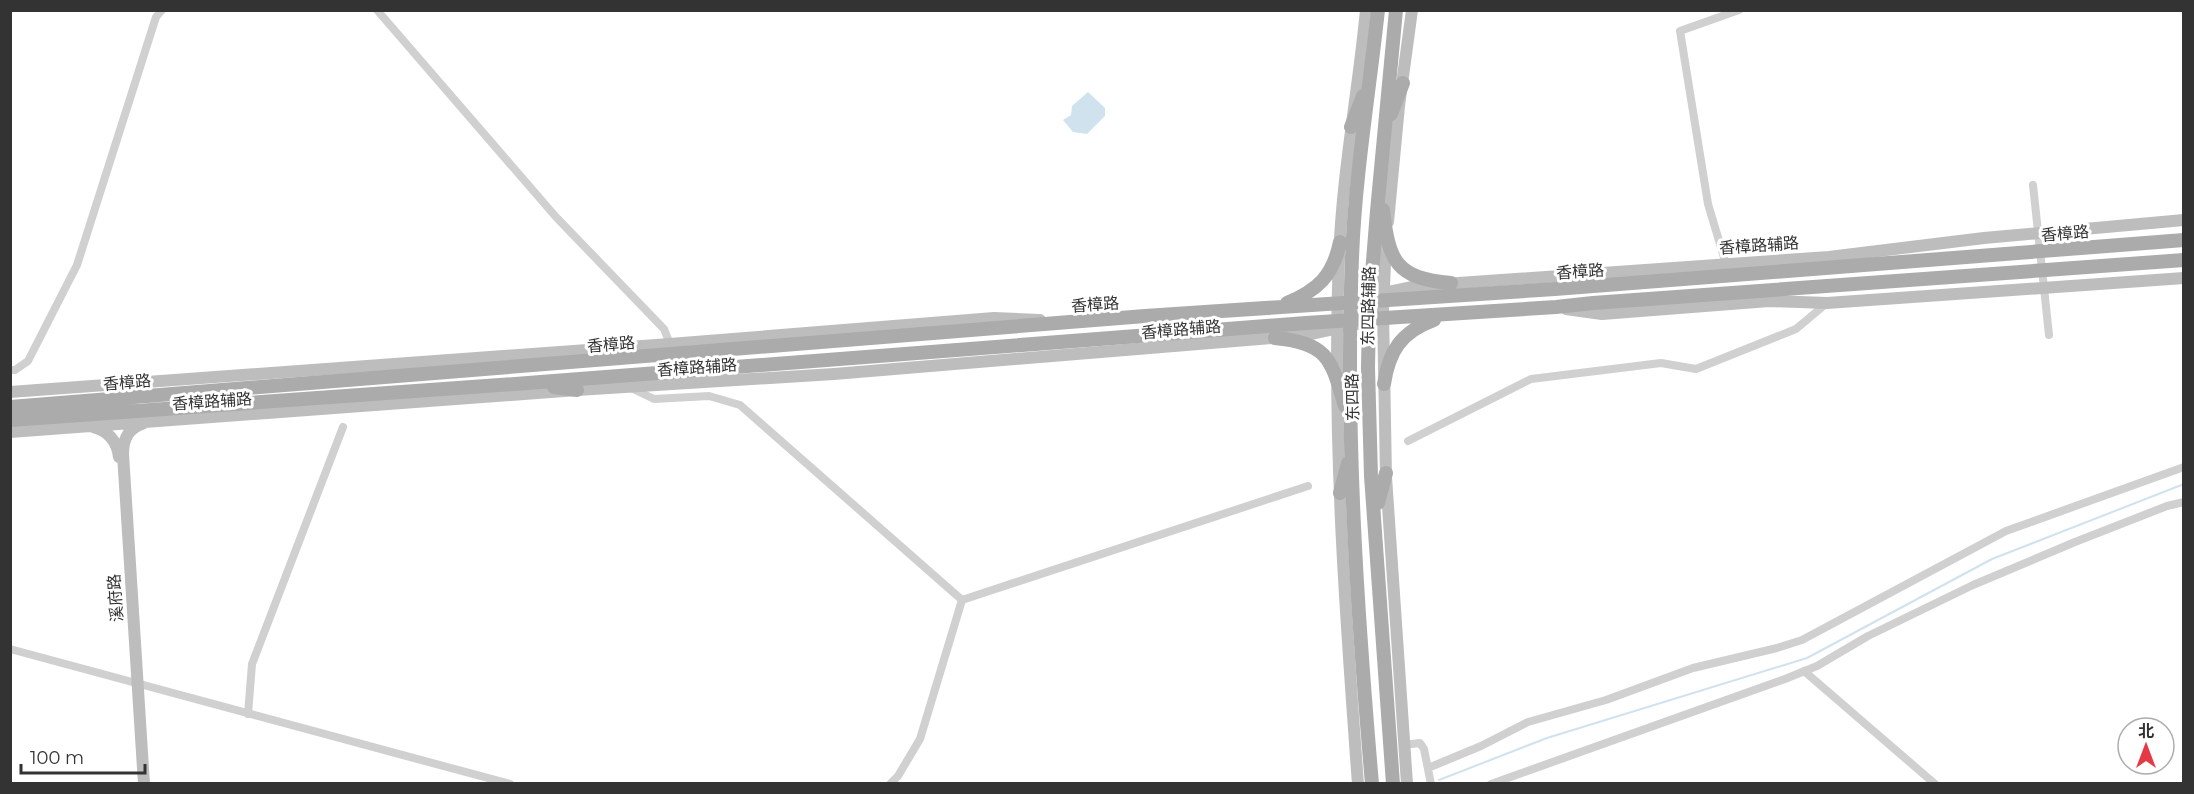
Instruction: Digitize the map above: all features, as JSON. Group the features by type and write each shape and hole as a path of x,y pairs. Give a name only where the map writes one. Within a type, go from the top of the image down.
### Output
{"main road":[{"name":"东四路","path":"1372,783 1362,650 1344,324 1378,10"},
{"name":"东四路","path":"1393,783 1369,436 1377,298 1380,181 1396,10"},
{"path":"1351,127 1371,77"},
{"path":"1384,133 1403,83"},
{"path":"1380,181 1387,237 1392,255 1404,269 1423,279 1451,283"},
{"name":"香樟路","path":"10,407 1377,298 1692,279 2184,240"},
{"path":"1273,307 1306,294 1321,282 1333,267 1340,242"},
{"name":"香樟路","path":"10,420 1344,324 1605,302 2184,260"},
{"path":"1384,384 1390,358 1400,341 1408,333 1426,323 1454,314"},
{"path":"1275,338 1299,341 1316,349 1331,364 1351,426"},
{"path":"528,383 577,390"},
{"path":"1340,493 1352,449"},
{"path":"1375,514 1386,472"}],"street":[{"path":"10,370 15,370 28,361 77,265 156,17 162,10"},
{"path":"377,10 556,217 664,329 670,344"},
{"name":"东四路辅路","path":"1346,302 1340,242 1351,127 1366,10"},
{"name":"东四路辅路","path":"1377,298 1387,237 1412,10"},
{"path":"1726,264 1708,204 1680,31 1739,10"},
{"path":"2033,185 2049,335"},
{"name":"香樟路辅路","path":"1377,298 1416,286 1829,257 2038,233 2184,220"},
{"name":"香樟路","path":"1556,307 1602,314 1769,302 1827,303 2184,278"},
{"path":"1407,441 1531,379 1661,363 1696,369 1796,329 1827,303"},
{"path":"10,392 994,318 1065,323"},
{"name":"东四路辅路","path":"1374,320 1384,384 1386,472 1407,783"},
{"name":"东四路辅路","path":"1344,324 1337,379 1340,493 1358,783"},
{"name":"香樟路辅路","path":"10,432 577,390 823,375 1307,335 1344,324"},
{"path":"629,387 654,399 709,396 740,405 962,600"},
{"name":"溪府路","path":"139,783 123,445 131,430 147,422"},
{"name":"溪府路","path":"89,426 111,436 118,449 144,783"},
{"path":"248,714 252,664 343,427"},
{"path":"1428,768 1481,746 1528,722 1606,700 1693,668 1802,640 2006,531 2184,467"},
{"path":"962,600 1308,486"},
{"path":"1491,783 1804,671 1868,636 1973,585 2075,542 2167,506 2184,502"},
{"path":"890,783 898,776 920,739 962,600"},
{"path":"10,649 510,783"},
{"path":"1804,671 1935,783"},
{"path":"1403,745 1420,743 1431,783"}],"water":[{"path":"1088,92 1105,108 1105,116 1087,134 1073,132 1063,120 1071,115 1072,106"}],"waterway":[{"path":"1439,780 1547,738 1807,658 1992,559 2184,484"}]}
